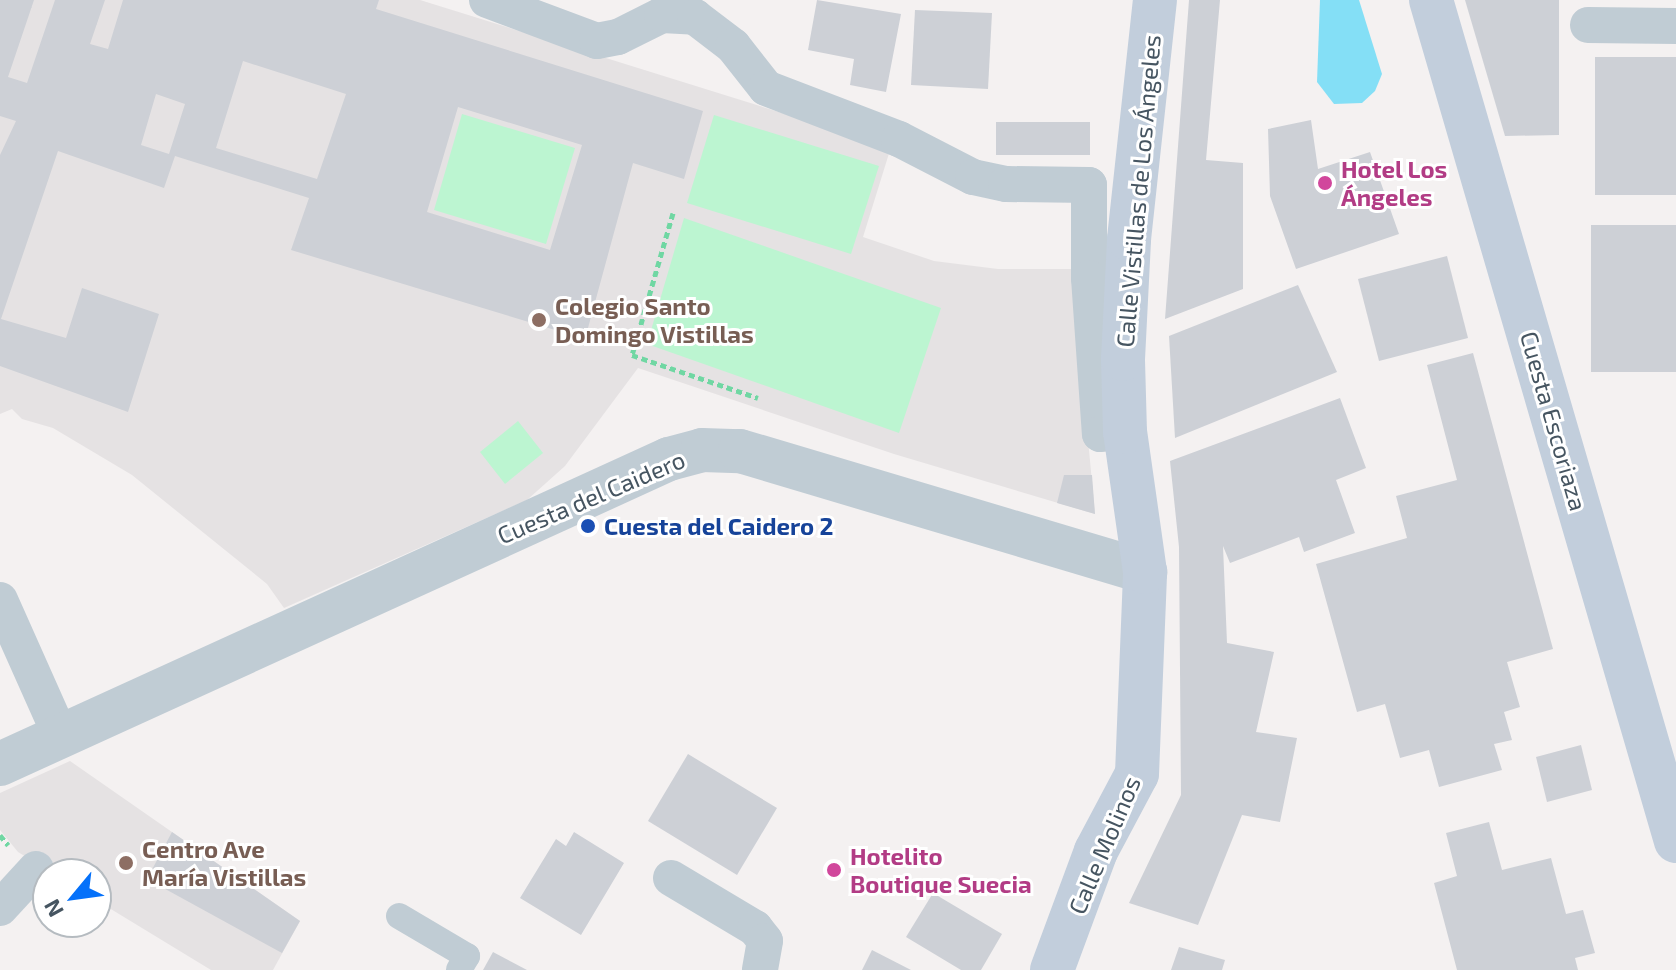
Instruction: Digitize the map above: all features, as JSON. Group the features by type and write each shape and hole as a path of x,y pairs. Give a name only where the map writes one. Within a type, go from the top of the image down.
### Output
{"main road":[{"name":"Calle Vistillas de Los Ángeles","path":"1145,572 1125,432 1129,239 1155,0"},
{"name":"Cuesta Escoriaza","path":"1431,0 1676,841"},
{"name":"Calle Molinos","path":"1052,970 1096,851 1137,774 1145,572"}],"street":[{"path":"487,0 597,41 618,37 662,15 695,17 733,46 766,88 899,139 973,177 1006,184 1089,185 1089,278 1100,434 1125,432"},
{"path":"1588,25 1676,26"},
{"name":"Cuesta del Caidero","path":"0,764 669,459 702,450 740,451 1145,572"},
{"path":"0,600 61,737"},
{"path":"0,908 32,873"},
{"path":"671,878 755,928 765,941 760,970"},
{"path":"399,916 467,956 459,970"}],"path":[{"path":"673,213 632,355 758,398"}],"shaded area":[{"name":"Colegio Santo Domingo Vistillas","path":"0,0 420,0 891,147 863,237 934,261 998,269 1072,269 1095,514 894,454 638,368 565,466 527,500 284,608 267,584 132,475 53,428 22,419 12,409 0,414"},
{"name":"Centro Ave María Vistillas","path":"70,761 300,921 273,970 211,970 112,910 112,858 32,858 32,861 18,852 0,830 0,793"}],"green space":[{"path":"462,114 575,148 546,244 434,210"},
{"path":"714,115 879,166 851,254 687,203"},
{"path":"684,218 941,308 899,433 647,344"},
{"path":"518,421 543,453 505,484 480,452"}],"water":[{"path":"1320,0 1359,0 1382,74 1375,91 1362,103 1334,104 1317,82"}],"building":[{"path":"0,0 34,0 8,77 27,83 55,0 105,0 90,44 108,49 123,0 379,0 376,9 703,111 684,179 633,163 585,339 291,250 309,198 175,156 164,188 58,151 1,319 66,338 82,288 159,314 128,412 0,366 0,155 16,121 0,116","holes":["243,61 346,94 317,179 216,148","156,94 185,104 169,154 141,145","458,107 582,145 550,250 427,212"]},
{"path":"817,0 901,14 886,92 850,85 854,59 808,50"},
{"path":"1189,0 1220,0 1206,160 1243,163 1243,289 1165,319"},
{"path":"1465,0 1559,0 1559,135 1505,136"},
{"path":"915,10 992,13 988,89 911,85"},
{"path":"1595,57 1676,57 1676,195 1595,195"},
{"name":"Hotel Los Ángeles","path":"1311,120 1318,169 1370,152 1399,234 1296,269 1270,196 1268,129"},
{"path":"996,122 1090,122 1090,155 996,155"},
{"path":"1591,225 1676,225 1676,372 1591,372"},
{"path":"1447,256 1468,338 1379,361 1358,279"},
{"path":"1298,285 1337,372 1175,438 1169,336"},
{"path":"1473,353 1553,649 1507,662 1520,707 1504,712 1512,740 1494,744 1502,770 1439,787 1429,750 1400,758 1385,704 1357,712 1316,564 1407,538 1396,496 1457,480 1427,365"},
{"path":"1340,398 1366,468 1336,480 1355,533 1304,552 1299,537 1230,563 1223,546 1227,643 1274,652 1256,732 1297,738 1280,822 1242,815 1198,925 1129,903 1181,795 1179,547 1170,461"},
{"path":"1064,475 1092,475 1095,514 1057,503"},
{"path":"1581,745 1592,790 1547,802 1536,757"},
{"path":"688,754 777,808 737,875 648,821"},
{"path":"1489,822 1502,870 1551,858 1566,914 1583,910 1595,953 1575,958 1578,970 1457,970 1434,883 1457,876 1446,833"},
{"path":"172,832 300,921 282,953 147,879"},
{"path":"574,832 624,863 581,935 520,898 556,839 566,846"},
{"path":"933,893 1002,934 981,970 961,970 906,937"},
{"path":"1179,947 1225,960 1222,970 1171,970"},
{"path":"872,950 911,970 862,970"},
{"path":"493,952 527,970 483,970"}],"place":[{"name":"Hotel Los Ángeles","path":"1325,183"},
{"name":"Colegio Santo Domingo Vistillas","path":"539,320"},
{"name":"Cuesta del Caidero 2","path":"588,526"},
{"name":"Centro Ave María Vistillas","path":"126,863"},
{"name":"Hotelito Boutique Suecia","path":"834,870"}]}
